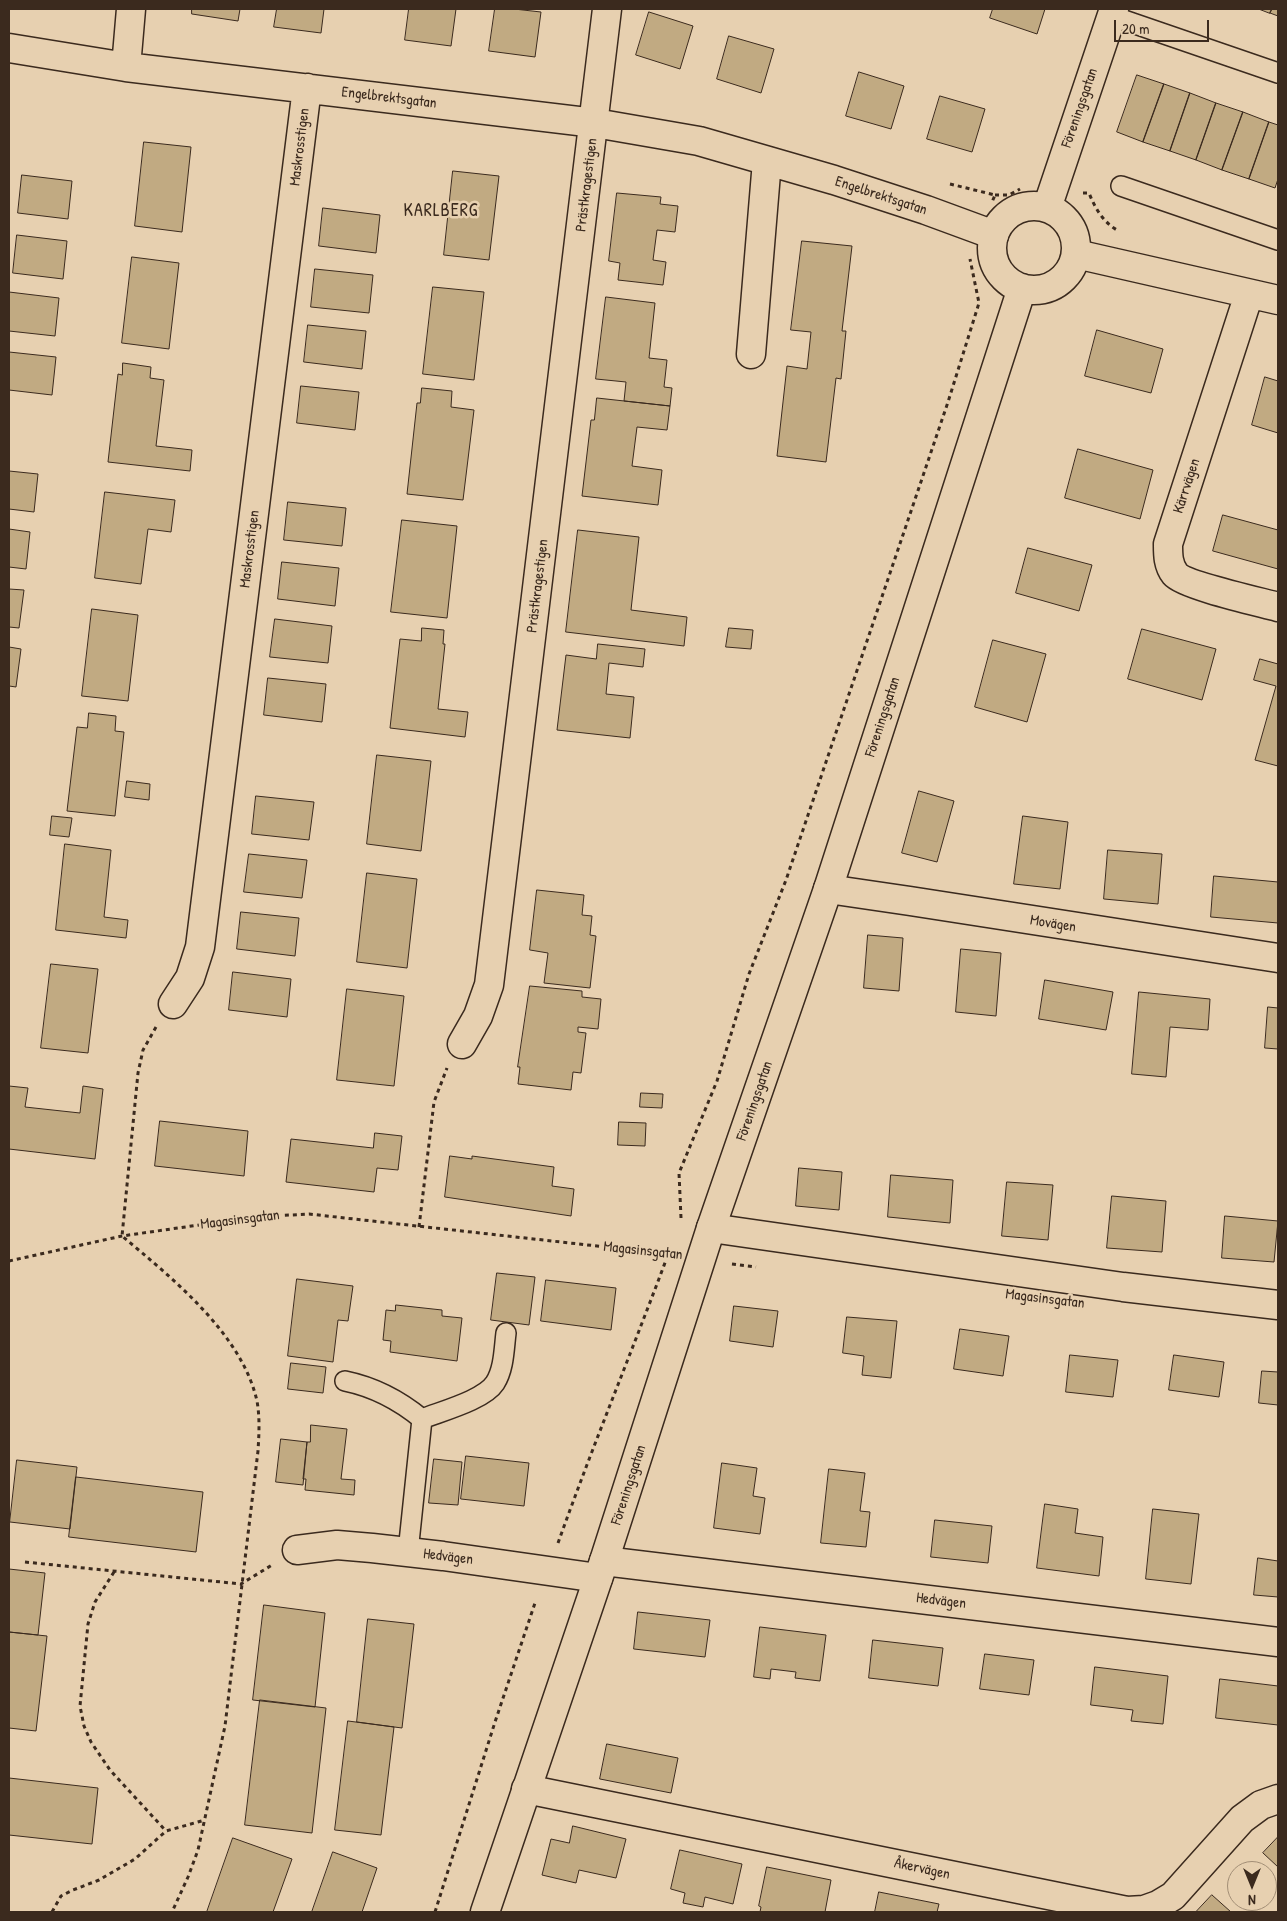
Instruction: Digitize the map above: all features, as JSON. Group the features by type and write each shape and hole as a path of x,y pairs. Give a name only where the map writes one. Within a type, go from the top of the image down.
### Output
{"street":[{"path":"126,67 131,9"},
{"name":"Prästkragestigen","path":"462,1044 478,1016 489,985 595,123 607,9"},
{"name":"Föreningsgatan","path":"1050,198 1113,12"},
{"name":"Engelbrektsgatan","path":"9,48 126,67 595,123 699,141 834,180 987,233"},
{"name":"Maskrosstigen","path":"173,1004 190,978 200,947 307,88"},
{"path":"751,354 767,161"},
{"path":"1050,198 1058,213 1067,221 1073,231 1076,254 1072,268 1063,279 1050,287 1036,290 1022,288 1000,274 994,262 987,233 1009,214 1021,208 1034,206 1050,198"},
{"path":"1076,254 1278,300"},
{"name":"Föreningsgatan","path":"485,1912 601,1570 712,1228 828,890 1022,288"},
{"name":"Kärrvägen","path":"1249,294 1168,544 1168,561 1176,575 1196,584 1278,606"},
{"name":"Movägen","path":"828,890 910,900 1278,958"},
{"name":"Magasinsgatan","path":"712,1228 1123,1287 1278,1305"},
{"name":"Hedvägen","path":"296,1550 337,1545 408,1552 547,1572 601,1570 1278,1642"},
{"name":"Åkervägen","path":"526,1789 1127,1910 1144,1910 1158,1905 1173,1896 1242,1819 1261,1805 1278,1799"}],"lane":[{"path":"1113,12 1278,73"},
{"path":"1121,186 1278,240"},
{"path":"422,1419 476,1398 490,1390 501,1368 506,1333"},
{"path":"345,1381 366,1386 388,1396 410,1409 422,1419"},
{"path":"408,1552 422,1419"}],"path":[{"path":"942,182 995,195 1008,195 1019,190 1026,182 1050,198 1090,193 1102,217 1115,230 1124,233"},
{"path":"678,1227 681,1218 679,1173 717,1081 749,974 786,880 948,402 979,303 969,260 987,233 995,195"},
{"path":"172,1912 198,1850 225,1726 259,1432 256,1401 248,1376 235,1352 210,1316 176,1282 122,1236 138,1073 143,1050 173,1004"},
{"path":"419,1227 434,1102 447,1069 462,1044"},
{"name":"Magasinsgatan","path":"9,1261 122,1236 255,1217 309,1214 702,1258 761,1268"},
{"path":"435,1912 533,1609 584,1470 672,1245"},
{"path":"25,1562 241,1584 296,1550"},
{"path":"114,1572 95,1602 88,1624 80,1706 84,1726 91,1742 110,1770 166,1831"},
{"path":"52,1912 61,1896 99,1880 135,1858 166,1831 205,1820"}],"building":[{"path":"192,9 240,9 238,21 192,14"},
{"path":"277,9 324,9 321,33 274,27"},
{"path":"409,9 456,9 451,46 405,40"},
{"path":"495,9 541,12 535,57 489,51"},
{"path":"993,9 1045,9 1037,34 990,18"},
{"path":"1259,9 1272,9 1270,13"},
{"path":"1272,9 1278,9 1278,16 1270,13"},
{"path":"649,12 693,26 680,69 636,55"},
{"path":"729,36 774,49 761,93 717,79"},
{"path":"859,72 904,86 891,129 846,116"},
{"path":"1137,75 1164,84 1143,142 1117,132"},
{"path":"1164,84 1190,93 1170,151 1143,142"},
{"path":"1190,93 1216,103 1196,160 1170,151"},
{"path":"940,96 985,109 972,152 927,139"},
{"path":"1216,103 1243,112 1222,170 1196,160"},
{"path":"1243,112 1269,122 1249,179 1222,170"},
{"path":"1269,122 1278,125 1278,179 1275,188 1249,179"},
{"path":"144,142 191,147 182,232 135,226"},
{"path":"453,171 499,176 489,260 444,255"},
{"path":"22,175 72,181 68,219 18,213"},
{"path":"617,193 661,197 660,204 678,206 675,232 657,230 653,260 666,262 663,285 618,280 620,263 609,261"},
{"path":"323,208 380,215 376,253 319,246"},
{"path":"17,235 67,241 63,279 13,273"},
{"path":"802,241 852,246 842,331 846,331 841,379 836,378 826,462 777,456 787,366 807,369 811,332 791,330"},
{"path":"132,257 179,263 169,349 122,343"},
{"path":"315,269 373,275 369,313 311,307"},
{"path":"433,287 484,292 474,380 423,374"},
{"path":"9,292 59,298 55,336 9,331"},
{"path":"606,297 655,303 649,358 667,360 664,387 672,388 670,406 624,401 626,382 596,379"},
{"path":"308,325 366,331 362,369 304,362"},
{"path":"1097,330 1163,349 1151,393 1085,376"},
{"path":"9,352 56,357 52,395 9,390"},
{"path":"123,363 151,367 150,378 164,380 156,446 192,450 190,471 108,462 118,374 122,375"},
{"path":"1265,377 1278,381 1278,433 1252,425"},
{"path":"301,386 359,392 355,430 297,423"},
{"path":"422,388 452,391 451,407 474,410 463,500 407,494 417,403 420,403"},
{"path":"597,398 670,406 667,430 637,427 632,466 662,470 658,505 582,496 591,420 594,420"},
{"path":"1078,449 1153,470 1140,519 1065,498"},
{"path":"9,471 38,474 34,512 9,509"},
{"path":"105,492 175,500 171,532 148,529 141,584 95,578"},
{"path":"288,502 346,508 342,546 284,540"},
{"path":"1223,515 1278,530 1278,569 1213,551"},
{"path":"402,520 457,526 447,618 391,612"},
{"path":"9,529 30,532 26,569 9,567"},
{"path":"578,530 639,537 631,610 687,617 684,646 566,632"},
{"path":"1028,548 1092,565 1079,611 1016,593"},
{"path":"282,562 339,568 335,606 278,599"},
{"path":"9,589 24,590 19,628 9,627"},
{"path":"92,609 138,615 128,701 82,696"},
{"path":"275,619 332,626 328,663 270,657"},
{"path":"422,628 444,630 443,644 445,644 438,709 468,712 465,737 390,728 400,639 421,641"},
{"path":"729,628 753,630 751,649 726,647"},
{"path":"1142,629 1216,649 1202,700 1128,679"},
{"path":"993,640 1046,654 1027,722 975,707"},
{"path":"598,644 645,649 643,667 609,663 606,694 634,697 630,738 557,730 566,655 596,659"},
{"path":"9,647 21,649 16,687 9,686"},
{"path":"1260,659 1278,664 1278,766 1255,760 1276,686 1254,680"},
{"path":"268,678 326,684 322,722 264,715"},
{"path":"89,713 116,716 115,731 124,732 115,816 67,811 77,727 87,728"},
{"path":"377,755 431,761 421,851 367,844"},
{"path":"127,781 150,784 149,800 125,797"},
{"path":"919,791 954,801 937,862 902,853"},
{"path":"256,796 314,802 309,840 252,834"},
{"path":"52,816 72,818 69,837 50,835"},
{"path":"1023,816 1068,822 1060,889 1014,884"},
{"path":"65,844 111,850 104,917 128,920 126,938 56,930"},
{"path":"1108,850 1162,854 1158,904 1104,899"},
{"path":"249,854 307,860 302,898 244,892"},
{"path":"367,873 417,879 407,968 357,962"},
{"path":"1214,876 1278,882 1278,923 1211,917"},
{"path":"537,890 584,895 582,915 592,916 590,935 596,936 590,988 544,983 548,953 530,950"},
{"path":"241,912 299,918 295,956 237,949"},
{"path":"868,935 903,938 899,991 864,988"},
{"path":"961,949 1001,953 996,1016 956,1012"},
{"path":"51,964 98,969 88,1053 41,1048"},
{"path":"233,972 291,979 287,1017 229,1010"},
{"path":"1045,980 1113,992 1106,1030 1039,1019"},
{"path":"530,986 582,991 582,997 601,999 598,1029 578,1027 578,1032 586,1033 581,1073 573,1072 571,1090 518,1084 520,1067 518,1067"},
{"path":"347,989 404,996 394,1086 337,1080"},
{"path":"1139,992 1210,999 1208,1030 1170,1027 1166,1077 1132,1074"},
{"path":"1268,1007 1278,1008 1278,1049 1265,1048"},
{"path":"9,1086 28,1088 25,1107 80,1113 83,1086 103,1089 95,1159 9,1149"},
{"path":"641,1093 663,1094 662,1108 640,1107"},
{"path":"160,1121 248,1131 244,1176 155,1166"},
{"path":"619,1122 646,1123 645,1146 618,1145"},
{"path":"375,1133 402,1136 398,1170 377,1168 374,1192 286,1182 291,1139 373,1148"},
{"path":"450,1156 472,1159 472,1156 554,1167 552,1186 574,1189 571,1216 445,1197"},
{"path":"799,1168 842,1172 839,1210 796,1206"},
{"path":"891,1175 953,1180 950,1223 888,1217"},
{"path":"1007,1182 1053,1185 1048,1240 1002,1236"},
{"path":"1112,1196 1166,1201 1162,1252 1107,1248"},
{"path":"1225,1216 1278,1221 1274,1262 1222,1258"},
{"path":"497,1273 535,1277 529,1325 491,1320"},
{"path":"297,1279 353,1286 348,1321 338,1320 333,1362 288,1356"},
{"path":"546,1280 616,1288 611,1330 541,1321"},
{"path":"396,1305 442,1310 442,1316 462,1318 457,1361 390,1352 391,1341 383,1340 386,1310 395,1311"},
{"path":"734,1306 778,1311 773,1347 730,1341"},
{"path":"847,1317 897,1321 891,1378 862,1375 864,1356 843,1353"},
{"path":"960,1329 1009,1336 1003,1376 954,1369"},
{"path":"1070,1355 1118,1360 1113,1397 1066,1392"},
{"path":"1174,1355 1224,1362 1219,1397 1169,1390"},
{"path":"291,1363 326,1367 323,1393 288,1389"},
{"path":"1262,1371 1278,1372 1278,1405 1259,1403"},
{"path":"311,1425 347,1429 341,1479 355,1480 354,1495 305,1490 306,1479 303,1479 307,1442 310,1442"},
{"path":"281,1439 307,1442 303,1485 276,1482"},
{"path":"466,1456 529,1463 524,1506 461,1499"},
{"path":"434,1459 462,1462 458,1505 429,1503"},
{"path":"17,1460 77,1467 70,1529 10,1522"},
{"path":"722,1463 757,1468 753,1496 765,1498 760,1534 714,1528"},
{"path":"829,1469 865,1473 860,1511 870,1512 866,1547 821,1543"},
{"path":"76,1477 203,1492 196,1552 69,1537"},
{"path":"1045,1504 1078,1509 1075,1533 1103,1537 1099,1576 1037,1568"},
{"path":"1153,1509 1199,1514 1191,1584 1146,1579"},
{"path":"935,1520 992,1526 988,1563 931,1557"},
{"path":"1258,1558 1278,1561 1278,1597 1254,1595"},
{"path":"9,1569 45,1573 38,1635 9,1632"},
{"path":"264,1605 325,1613 315,1707 253,1700"},
{"path":"638,1612 710,1620 705,1657 634,1649"},
{"path":"368,1619 414,1624 402,1728 357,1722"},
{"path":"760,1627 826,1635 820,1681 795,1678 796,1672 771,1669 770,1679 754,1677"},
{"path":"9,1632 47,1636 36,1731 9,1728"},
{"path":"873,1640 943,1648 938,1686 869,1678"},
{"path":"985,1654 1034,1660 1029,1695 980,1689"},
{"path":"1095,1667 1168,1676 1163,1724 1131,1721 1133,1710 1091,1705"},
{"path":"1220,1679 1278,1686 1278,1725 1216,1718"},
{"path":"260,1700 326,1708 312,1833 245,1825"},
{"path":"348,1721 394,1727 381,1835 335,1830"},
{"path":"607,1744 678,1758 671,1793 600,1779"},
{"path":"9,1778 98,1788 92,1844 9,1835"},
{"path":"573,1826 626,1839 616,1878 579,1870 576,1883 542,1875 551,1839 569,1843"},
{"path":"1278,1837 1278,1867 1277,1861 1272,1861 1263,1853"},
{"path":"233,1838 292,1859 273,1912 207,1912"},
{"path":"680,1850 742,1864 733,1904 705,1897 703,1907 683,1903 685,1893 671,1889"},
{"path":"333,1852 377,1868 362,1912 312,1912"},
{"path":"767,1867 831,1880 825,1912 760,1912 761,1907 759,1906"},
{"path":"879,1892 939,1904 937,1912 875,1912"},
{"path":"1212,1895 1227,1908 1227,1911 1231,1912 1196,1912"}],"district":[{"name":"KARLBERG","path":"441,211"}]}
